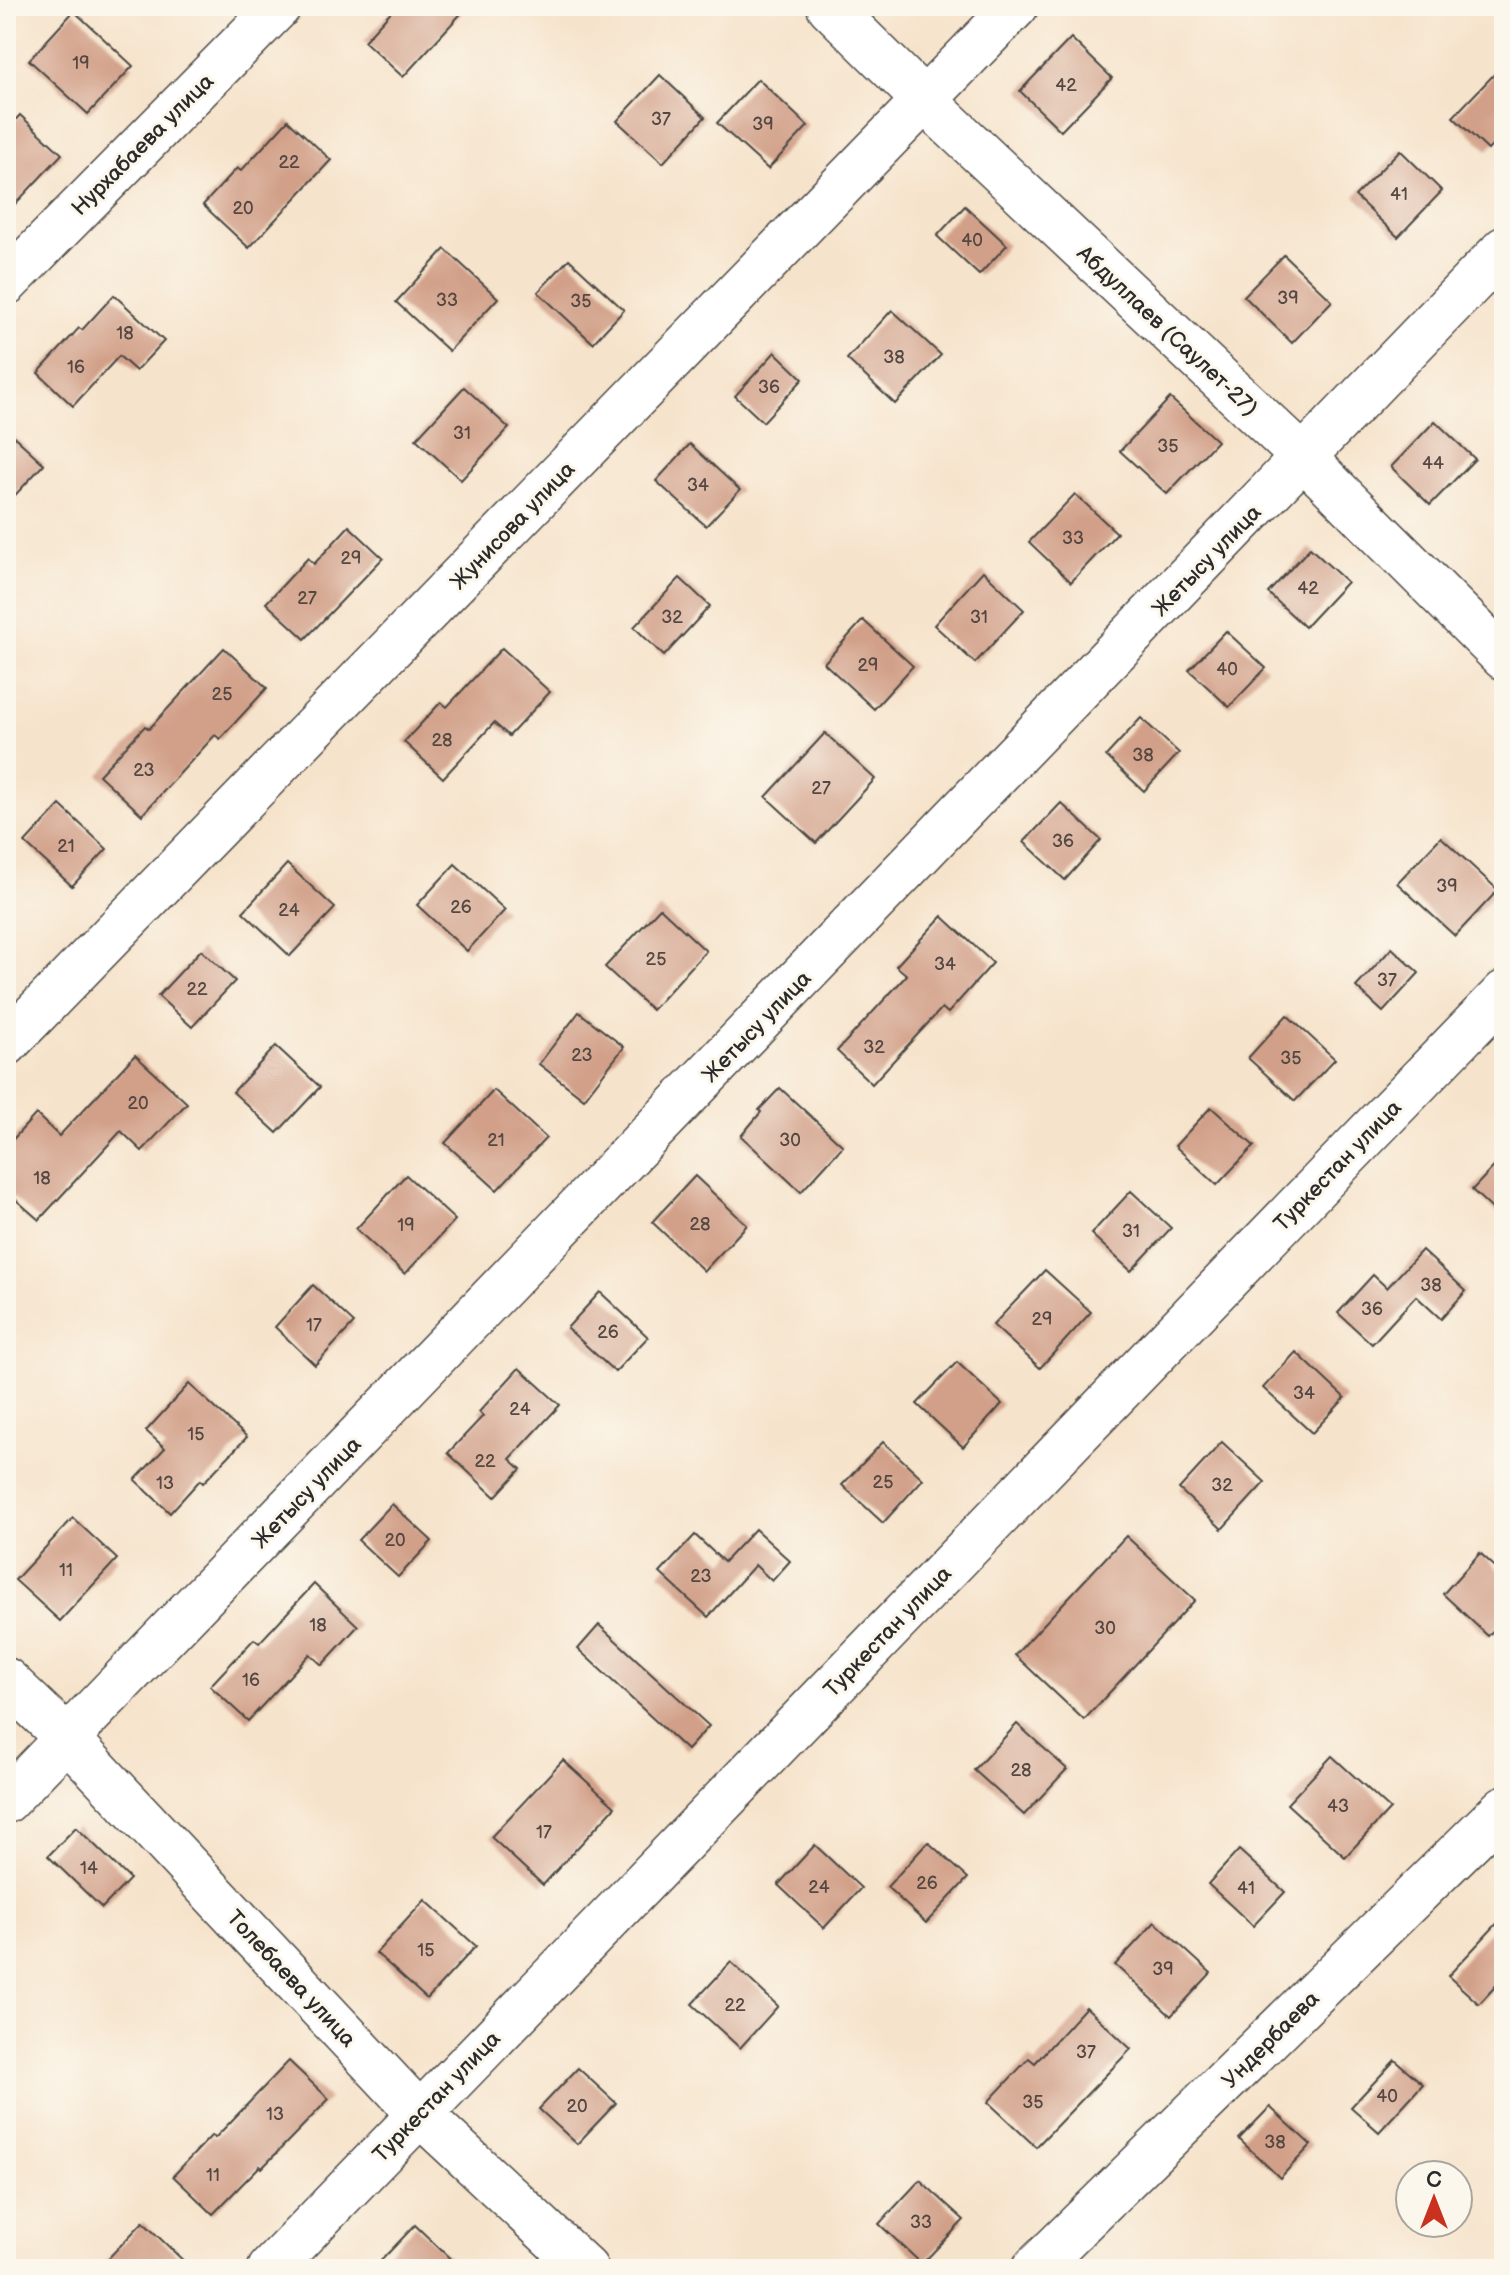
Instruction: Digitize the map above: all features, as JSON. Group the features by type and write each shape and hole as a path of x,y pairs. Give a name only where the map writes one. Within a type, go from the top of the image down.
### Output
{"street":[{"name":"Нурхабаева улица","path":"6,283 279,6"},
{"name":"Абдуллаев (Саулет-27)","path":"829,6 925,101 1304,458 1504,658"},
{"name":"Жунисова улица","path":"6,1044 1016,6"},
{"name":"Жетысу улица","path":"6,1801 1504,249"},
{"name":"Туркестан улица","path":"270,2269 1504,993"},
{"name":"Толебаева улица","path":"6,1680 68,1739 419,2113 586,2269"},
{"name":"Ундербаева","path":"1034,2269 1504,1808"}],"building":[{"path":"396,6 468,6 403,77 364,41"},
{"path":"74,11 133,66 88,114 29,60"},
{"path":"1071,38 1112,78 1061,131 1020,91"},
{"path":"1504,64 1504,133 1488,150 1453,117"},
{"path":"660,75 705,117 663,163 617,121"},
{"path":"758,79 808,126 768,169 717,123"},
{"path":"20,115 62,154 6,214 6,130"},
{"path":"288,120 331,160 249,248 203,205 237,168 241,171"},
{"path":"1400,150 1442,191 1398,237 1355,196"},
{"path":"965,206 1007,245 979,275 937,236"},
{"path":"445,249 498,298 449,351 396,302"},
{"path":"1284,255 1332,301 1292,343 1244,296"},
{"path":"569,259 624,310 593,343 538,292"},
{"path":"114,295 164,341 136,371 119,356 73,406 38,373"},
{"path":"892,310 941,355 895,404 847,359"},
{"path":"775,352 803,379 763,422 735,396"},
{"path":"464,387 509,428 461,480 416,439"},
{"path":"1170,398 1217,441 1167,494 1120,451"},
{"path":"1435,421 1475,459 1430,505 1391,467"},
{"path":"6,429 44,464 6,505"},
{"path":"690,444 740,490 706,526 656,481"},
{"path":"1075,494 1117,533 1071,582 1029,542"},
{"path":"349,526 383,558 305,639 266,603 308,558 314,564"},
{"path":"1310,548 1347,582 1305,627 1268,593"},
{"path":"983,571 1024,610 975,663 934,625"},
{"path":"680,578 710,606 664,656 634,627"},
{"path":"863,620 913,666 874,709 824,663"},
{"path":"1226,631 1266,668 1229,707 1189,670"},
{"path":"224,648 267,688 220,739 215,735 142,815 99,775 145,726 149,729"},
{"path":"502,648 550,692 509,736 494,723 443,778 404,742 441,702 447,707"},
{"path":"1141,718 1179,753 1144,791 1106,756"},
{"path":"825,733 875,779 816,843 766,797"},
{"path":"1061,803 1101,840 1065,880 1024,842"},
{"path":"60,805 107,849 72,886 25,843"},
{"path":"1441,837 1498,890 1455,936 1397,883"},
{"path":"287,864 335,908 290,956 243,912"},
{"path":"455,864 505,910 467,951 417,905"},
{"path":"660,908 706,951 652,1010 605,967"},
{"path":"942,916 993,963 948,1013 942,1008 872,1084 837,1051 907,975 896,966"},
{"path":"1392,948 1419,973 1383,1012 1356,987"},
{"path":"201,950 235,981 192,1027 158,996"},
{"path":"579,1012 624,1047 584,1099 539,1064"},
{"path":"1287,1015 1335,1059 1295,1101 1248,1058"},
{"path":"276,1046 320,1087 277,1133 233,1092"},
{"path":"135,1055 187,1103 142,1151 121,1131 39,1220 6,1191 6,1147 36,1114 59,1136"},
{"path":"780,1088 843,1146 801,1192 741,1136 761,1112 759,1110"},
{"path":"494,1090 546,1138 497,1190 445,1143"},
{"path":"1211,1107 1254,1146 1217,1185 1175,1146"},
{"path":"1504,1156 1504,1220 1472,1190"},
{"path":"406,1175 455,1220 405,1274 356,1229"},
{"path":"695,1176 747,1225 704,1271 652,1222"},
{"path":"1131,1191 1171,1228 1131,1271 1091,1234"},
{"path":"1422,1250 1466,1291 1441,1319 1416,1296 1372,1344 1338,1313 1373,1275 1387,1288"},
{"path":"1045,1270 1091,1312 1040,1368 993,1325"},
{"path":"313,1285 354,1323 315,1365 275,1327"},
{"path":"600,1292 648,1337 615,1372 567,1328"},
{"path":"1296,1352 1345,1398 1312,1433 1263,1388"},
{"path":"957,1362 1002,1404 963,1447 917,1404"},
{"path":"519,1368 560,1405 510,1459 521,1469 495,1497 448,1453 483,1416 479,1412"},
{"path":"189,1384 247,1437 203,1483 200,1480 170,1513 135,1480 165,1448 146,1431"},
{"path":"883,1442 923,1479 883,1523 842,1485"},
{"path":"1222,1442 1265,1482 1222,1529 1179,1489"},
{"path":"392,1504 432,1541 398,1577 358,1540"},
{"path":"73,1518 117,1559 60,1621 15,1580"},
{"path":"755,1529 790,1561 772,1581 755,1565 708,1617 660,1573 695,1535 724,1562"},
{"path":"1126,1536 1195,1600 1084,1720 1015,1655"},
{"path":"1480,1553 1504,1575 1504,1619 1488,1636 1443,1594"},
{"path":"314,1584 358,1626 322,1665 310,1654 248,1721 210,1686 254,1639 259,1643"},
{"path":"599,1625 709,1726 687,1750 578,1649"},
{"path":"1017,1724 1067,1769 1024,1815 974,1770"},
{"path":"1332,1756 1390,1809 1345,1857 1287,1804"},
{"path":"563,1760 615,1807 543,1885 491,1837"},
{"path":"76,1827 130,1879 102,1908 48,1856"},
{"path":"928,1842 968,1878 926,1923 887,1887"},
{"path":"815,1845 861,1888 824,1928 778,1885"},
{"path":"1239,1850 1285,1892 1253,1926 1208,1884"},
{"path":"425,1900 476,1946 427,1999 376,1953"},
{"path":"1504,1916 1504,1977 1479,2004 1448,1976"},
{"path":"1155,1922 1211,1973 1171,2016 1115,1965"},
{"path":"731,1962 778,2006 740,2048 692,2004"},
{"path":"1086,2007 1131,2049 1036,2147 988,2102 1029,2058 1035,2063"},
{"path":"1395,2060 1423,2084 1379,2132 1351,2107"},
{"path":"289,2061 329,2099 213,2214 173,2176 212,2135 215,2138"},
{"path":"578,2068 616,2103 577,2144 539,2109"},
{"path":"1270,2107 1311,2145 1280,2178 1239,2139"},
{"path":"920,2180 964,2220 922,2264 879,2224"},
{"path":"143,2222 192,2269 98,2269"},
{"path":"415,2225 461,2269 373,2269"}]}
